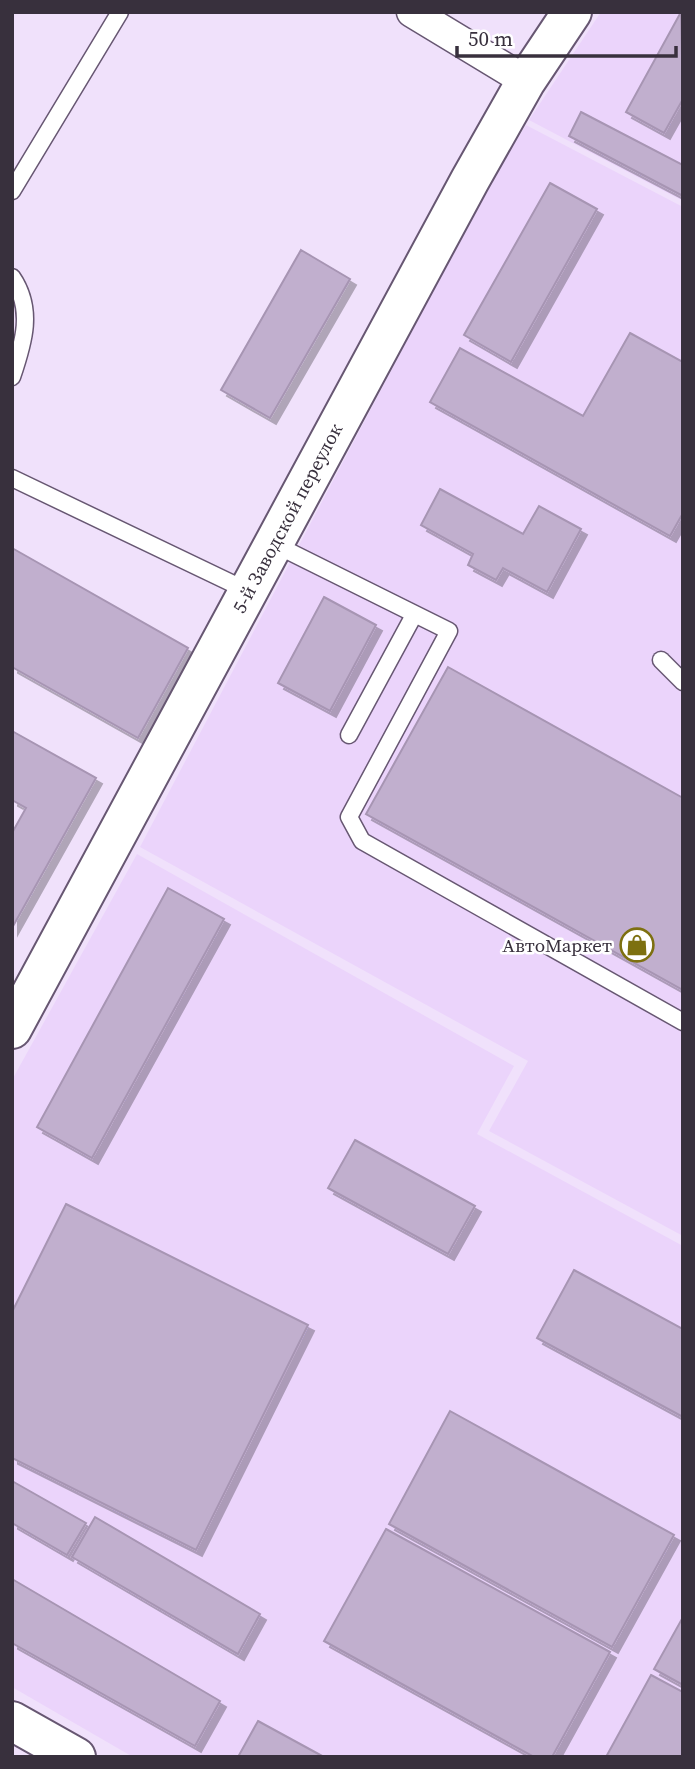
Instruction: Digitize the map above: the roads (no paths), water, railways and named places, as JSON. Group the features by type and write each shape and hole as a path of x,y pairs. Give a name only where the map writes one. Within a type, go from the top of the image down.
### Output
{"street":[{"path":"412,12 526,81"},
{"name":"5-й Заводской переулок","path":"12,1029 470,180 526,81 572,12"},
{"path":"12,1721 76,1757"}],"lane":[{"path":"12,191 120,12"},
{"path":"12,277 27,309 19,356 12,377"},
{"path":"12,478 248,591"},
{"path":"274,543 449,631 349,817 362,841 683,1022"},
{"path":"349,735 414,615"},
{"path":"661,660 683,682"}],"place":[{"name":"АвтоМаркет","path":"637,945"}]}
